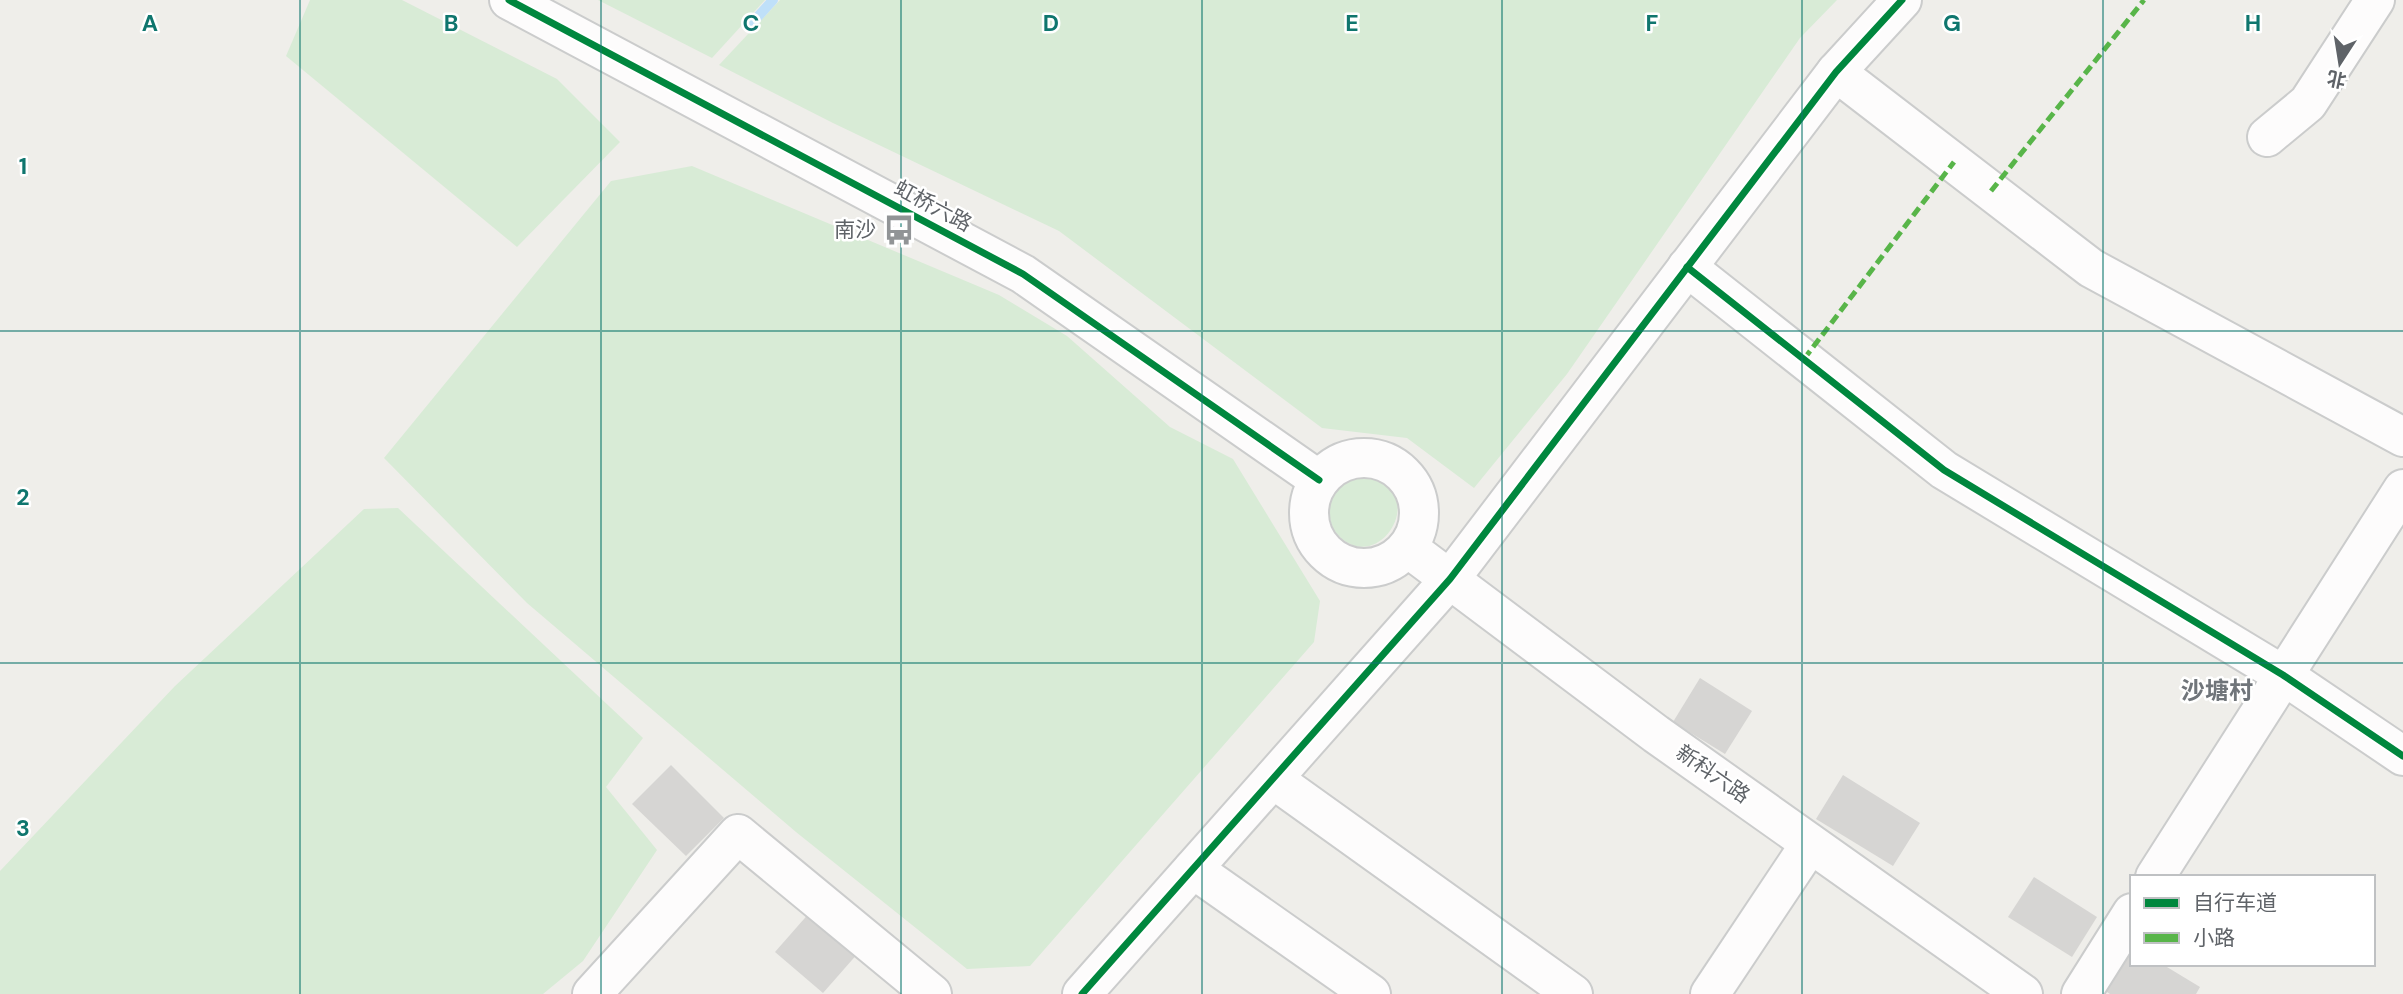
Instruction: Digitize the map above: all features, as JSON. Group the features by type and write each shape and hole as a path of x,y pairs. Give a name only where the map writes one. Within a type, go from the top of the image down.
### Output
{"street":[{"name":"虹桥六路","path":"509,0 1023,274 1319,480"},
{"path":"1082,994 1450,579 1836,72 1902,0"},
{"path":"2267,137 2308,103 2375,0"},
{"path":"1836,72 2091,268 2403,437"},
{"path":"1687,267 1944,470 2283,675 2403,756"},
{"path":"1364,458 1398,469 1410,481 1418,498 1420,515 1417,532 1408,548 1394,561 1376,567 1357,568 1339,562 1324,551 1313,536 1308,516 1310,498 1319,480 1331,468 1364,458"},
{"path":"2156,875 2403,489"},
{"name":"新科六路","path":"1408,548 1656,734 2023,994"},
{"path":"1273,779 1573,994"},
{"path":"592,994 738,834 932,994"},
{"path":"1710,994 1810,844"},
{"path":"1193,869 1371,994"},
{"path":"2081,994 2130,917"}],"green space":[{"path":"310,0 402,0 557,79 620,142 517,247 286,56"},
{"path":"598,0 765,0 712,58"},
{"path":"780,0 1837,0 1800,38 1567,374 1474,488 1407,438 1322,428 1059,231 833,123 719,65"},
{"path":"692,166 999,295 1067,336 1170,427 1233,459 1320,601 1314,642 1030,966 967,969 796,832 527,603 384,458 611,181"},
{"path":"1346,477 1373,478 1389,487 1397,500 1397,515 1392,529 1381,540 1368,546 1353,545 1338,535 1331,523 1329,510 1333,489 1335,483"},
{"path":"398,508 643,738 606,787 657,850 583,961 543,994 0,994 0,871 175,686 364,509"}],"building":[{"path":"1700,678 1752,711 1725,754 1673,722"},
{"path":"671,765 724,818 686,856 632,804"},
{"path":"1843,775 1920,823 1893,866 1816,819"},
{"path":"2034,877 2097,917 2072,957 2008,917"},
{"path":"811,911 859,952 823,993 775,952"},
{"path":"2130,949 2130,966 2165,966 2200,987 2196,994 2110,994 2101,988"}],"waterway":[{"path":"753,22 773,0"}],"marked path":[{"path":"1991,191 2144,0"},
{"path":"1804,359 1954,162"}],"cycle path":[{"path":"509,0 1023,274 1319,480"},
{"path":"1082,994 1450,579 1836,72 1902,0"},
{"path":"1687,267 1944,470 2283,675 2403,756"}],"place":[{"name":"南沙","path":"899,230"}],"district":[{"name":"沙塘村","path":"2217,691"}]}
